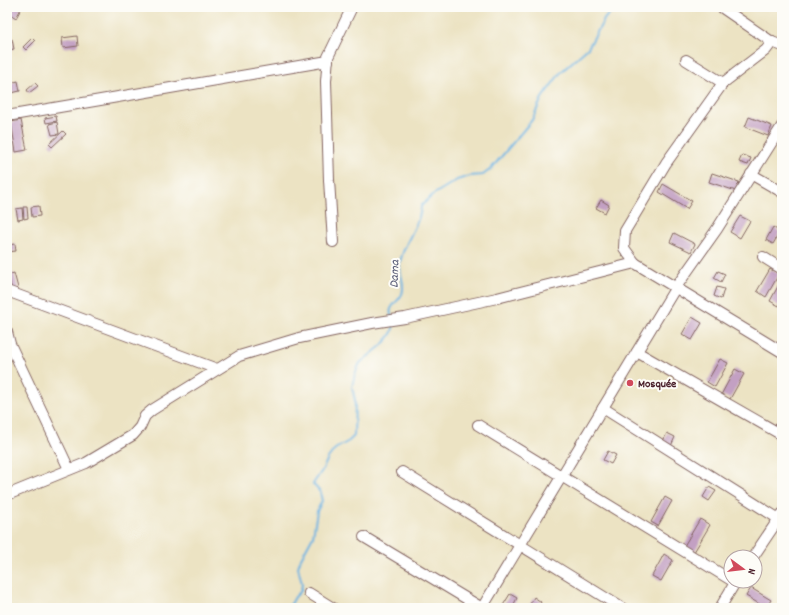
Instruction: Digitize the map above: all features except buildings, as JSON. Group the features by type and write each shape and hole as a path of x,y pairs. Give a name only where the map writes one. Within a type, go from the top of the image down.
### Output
{"street":[{"path":"333,242 329,180 326,81 328,61 337,37 352,7"},
{"path":"722,7 777,43 723,83 666,163 625,232 624,248 635,264 676,287 782,352"},
{"path":"686,60 723,83"},
{"path":"7,116 328,61"},
{"path":"364,537 482,608 676,287 717,229 782,126"},
{"path":"751,174 782,192"},
{"path":"762,257 782,269"},
{"path":"7,495 86,463 133,436 140,427 145,416 152,410 239,356 299,338 372,323 405,318 496,298 635,264"},
{"path":"7,291 217,369"},
{"path":"7,332 10,344 69,469"},
{"path":"637,352 782,435"},
{"path":"603,408 781,516 758,549"},
{"path":"478,425 723,574"},
{"path":"402,472 622,608"},
{"path":"720,608 730,589"},
{"path":"309,593 333,608"}],"waterway":[{"name":"Dama","path":"392,317 392,307 403,291 400,263 418,219 421,206 434,194 457,180 470,176 483,175 491,169 532,120 542,98 561,72 588,48 605,18 616,7"},
{"name":"Dama","path":"285,608 291,604 301,591 302,584 298,567 301,558 313,536 317,511 322,501 320,492 313,484 335,449 349,441 354,436 355,400 352,387 355,374 360,363 381,346 389,337 394,323"}],"place":[{"name":"Mosquée","path":"630,383"}]}
